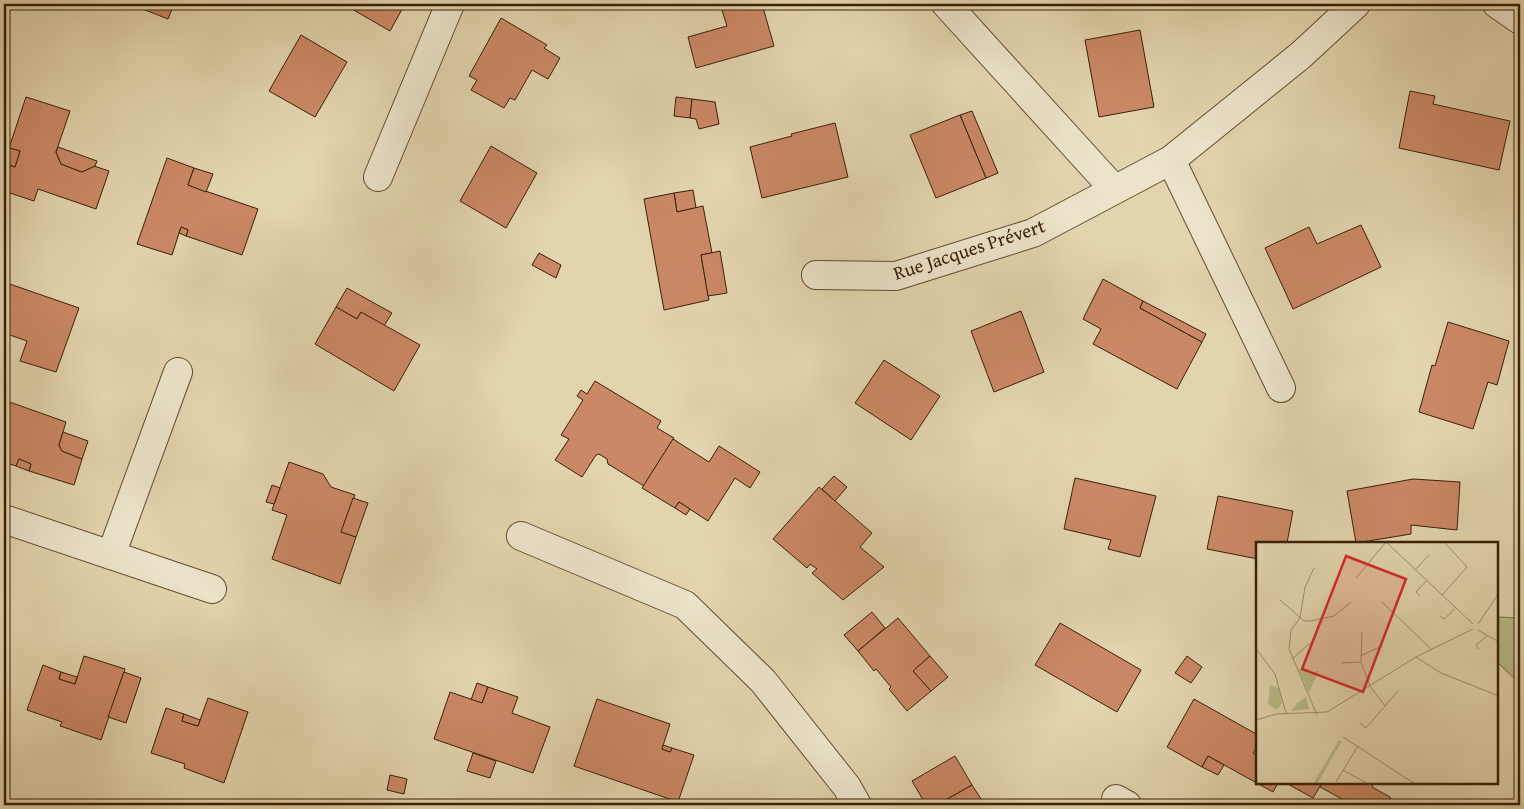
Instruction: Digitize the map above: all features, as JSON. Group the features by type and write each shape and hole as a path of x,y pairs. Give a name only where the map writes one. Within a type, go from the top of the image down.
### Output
{"street":[{"path":"378,177 450,4"},
{"path":"946,4 1114,189"},
{"name":"Rue Jacques Prévert","path":"816,275 896,276 1033,232 1171,160 1301,55 1356,4"},
{"path":"1497,4 1520,20"},
{"path":"1171,160 1282,388"},
{"path":"111,555 178,372"},
{"path":"4,519 212,589"},
{"path":"521,536 685,605 763,681 847,787 857,805"}],"green space":[{"path":"1499,617 1520,618 1520,684 1499,664"}],"building":[{"path":"130,4 174,4 168,19"},
{"path":"346,4 405,4 390,31"},
{"path":"574,4 586,4 583,9"},
{"path":"720,4 762,4 774,46 696,68 688,37 727,26"},
{"path":"501,18 547,45 544,48 560,58 548,79 532,70 515,100 510,98 504,108 471,90 477,80 469,76"},
{"path":"1140,30 1154,107 1099,117 1085,40"},
{"path":"301,35 347,62 315,117 269,91"},
{"path":"1410,91 1435,96 1433,104 1510,121 1499,170 1399,148"},
{"path":"26,97 70,111 56,152 61,164 82,172 94,166 109,171 96,209 38,189 34,201 4,191 4,164 15,167 20,151 9,148"},
{"path":"676,97 692,99 690,118 674,116"},
{"path":"692,99 715,102 719,124 699,129 696,119 690,118"},
{"path":"972,111 998,173 986,178 960,115"},
{"path":"960,115 986,178 936,198 910,135"},
{"path":"835,123 848,177 762,198 750,147"},
{"path":"491,146 537,173 506,228 460,201"},
{"path":"58,147 97,161 95,166 82,172 61,164 56,152"},
{"path":"9,148 20,151 15,167 4,163"},
{"path":"167,158 194,168 188,185 258,209 242,255 186,236 188,230 181,227 172,255 137,244"},
{"path":"194,168 213,174 206,192 188,185"},
{"path":"693,190 696,208 677,212 674,193"},
{"path":"674,193 677,212 703,206 712,253 701,255 709,300 664,310 644,199"},
{"path":"1361,225 1381,267 1293,309 1265,248 1309,227 1317,244"},
{"path":"181,227 188,230 186,236 179,233"},
{"path":"720,251 727,293 708,296 701,255"},
{"path":"539,253 561,265 556,278 532,265"},
{"path":"1103,279 1143,301 1140,308 1202,342 1177,389 1093,344 1101,329 1083,319"},
{"path":"4,282 79,308 56,372 20,361 27,341 4,333"},
{"path":"347,288 392,313 384,326 361,312 357,319 336,307"},
{"path":"1143,301 1206,334 1202,342 1140,308"},
{"path":"336,307 357,319 361,312 420,345 394,391 315,344"},
{"path":"1021,311 1044,372 994,392 971,331"},
{"path":"1448,322 1509,341 1497,385 1488,382 1473,429 1419,412 1432,365 1435,366"},
{"path":"884,360 940,396 911,440 855,403"},
{"path":"595,381 661,421 657,428 674,438 644,486 608,464 607,459 599,454 596,455 582,477 555,460 569,439 561,435 583,400 577,396 581,390 587,394"},
{"path":"4,400 66,422 59,445 62,451 82,459 74,485 29,471 31,464 19,459 16,466 4,462"},
{"path":"63,432 88,441 82,459 62,451 59,445"},
{"path":"673,439 709,462 719,446 760,472 750,488 735,478 708,521 679,502 675,508 642,488"},
{"path":"19,459 31,464 29,471 16,466"},
{"path":"289,462 323,474 331,487 355,495 341,532 356,537 340,584 272,559 287,515 272,510"},
{"path":"834,476 847,487 835,501 822,489"},
{"path":"1075,478 1156,496 1140,557 1108,549 1111,540 1064,529"},
{"path":"1413,479 1460,482 1457,530 1411,525 1411,534 1356,542 1347,491"},
{"path":"272,485 280,488 274,504 266,502"},
{"path":"819,487 872,533 860,547 884,567 843,600 812,573 817,569 810,564 807,568 773,539"},
{"path":"1218,496 1293,511 1287,542 1256,542 1256,559 1207,549"},
{"path":"353,498 368,503 356,537 341,532"},
{"path":"679,502 690,509 686,515 675,508"},
{"path":"872,612 885,628 858,651 844,635"},
{"path":"898,618 930,656 913,671 931,691 907,711 889,689 891,687 876,669 874,671 858,651"},
{"path":"1060,623 1141,670 1117,712 1035,665"},
{"path":"84,656 125,669 101,740 60,726 62,722 27,710 43,665 61,672 59,679 75,684"},
{"path":"930,656 948,677 931,691 913,671"},
{"path":"1187,656 1202,667 1191,683 1175,673"},
{"path":"61,672 77,677 75,684 59,679"},
{"path":"124,672 141,678 126,723 108,717"},
{"path":"477,683 488,687 482,703 471,700"},
{"path":"488,687 518,697 512,713 550,727 533,773 434,739 450,692 482,703"},
{"path":"208,698 248,712 224,783 184,768 185,764 151,753 166,708 184,714 182,721 198,726"},
{"path":"597,699 670,724 662,749 670,752 672,748 694,755 678,802 574,766"},
{"path":"1194,699 1256,734 1256,749 1253,753 1256,755 1256,783 1208,756 1202,767 1167,747"},
{"path":"184,714 200,720 198,726 182,721"},
{"path":"663,745 672,748 670,752 662,749"},
{"path":"473,753 496,761 490,778 467,771"},
{"path":"955,756 972,785 937,805 926,805 912,781"},
{"path":"1208,756 1224,765 1218,775 1202,767"},
{"path":"390,775 407,779 404,794 387,790"},
{"path":"1259,784 1277,784 1273,792"},
{"path":"1288,784 1321,784 1313,798"},
{"path":"1322,784 1374,784 1372,787 1390,797 1393,805 1353,805 1320,787"},
{"path":"972,785 985,805 937,805"}]}
